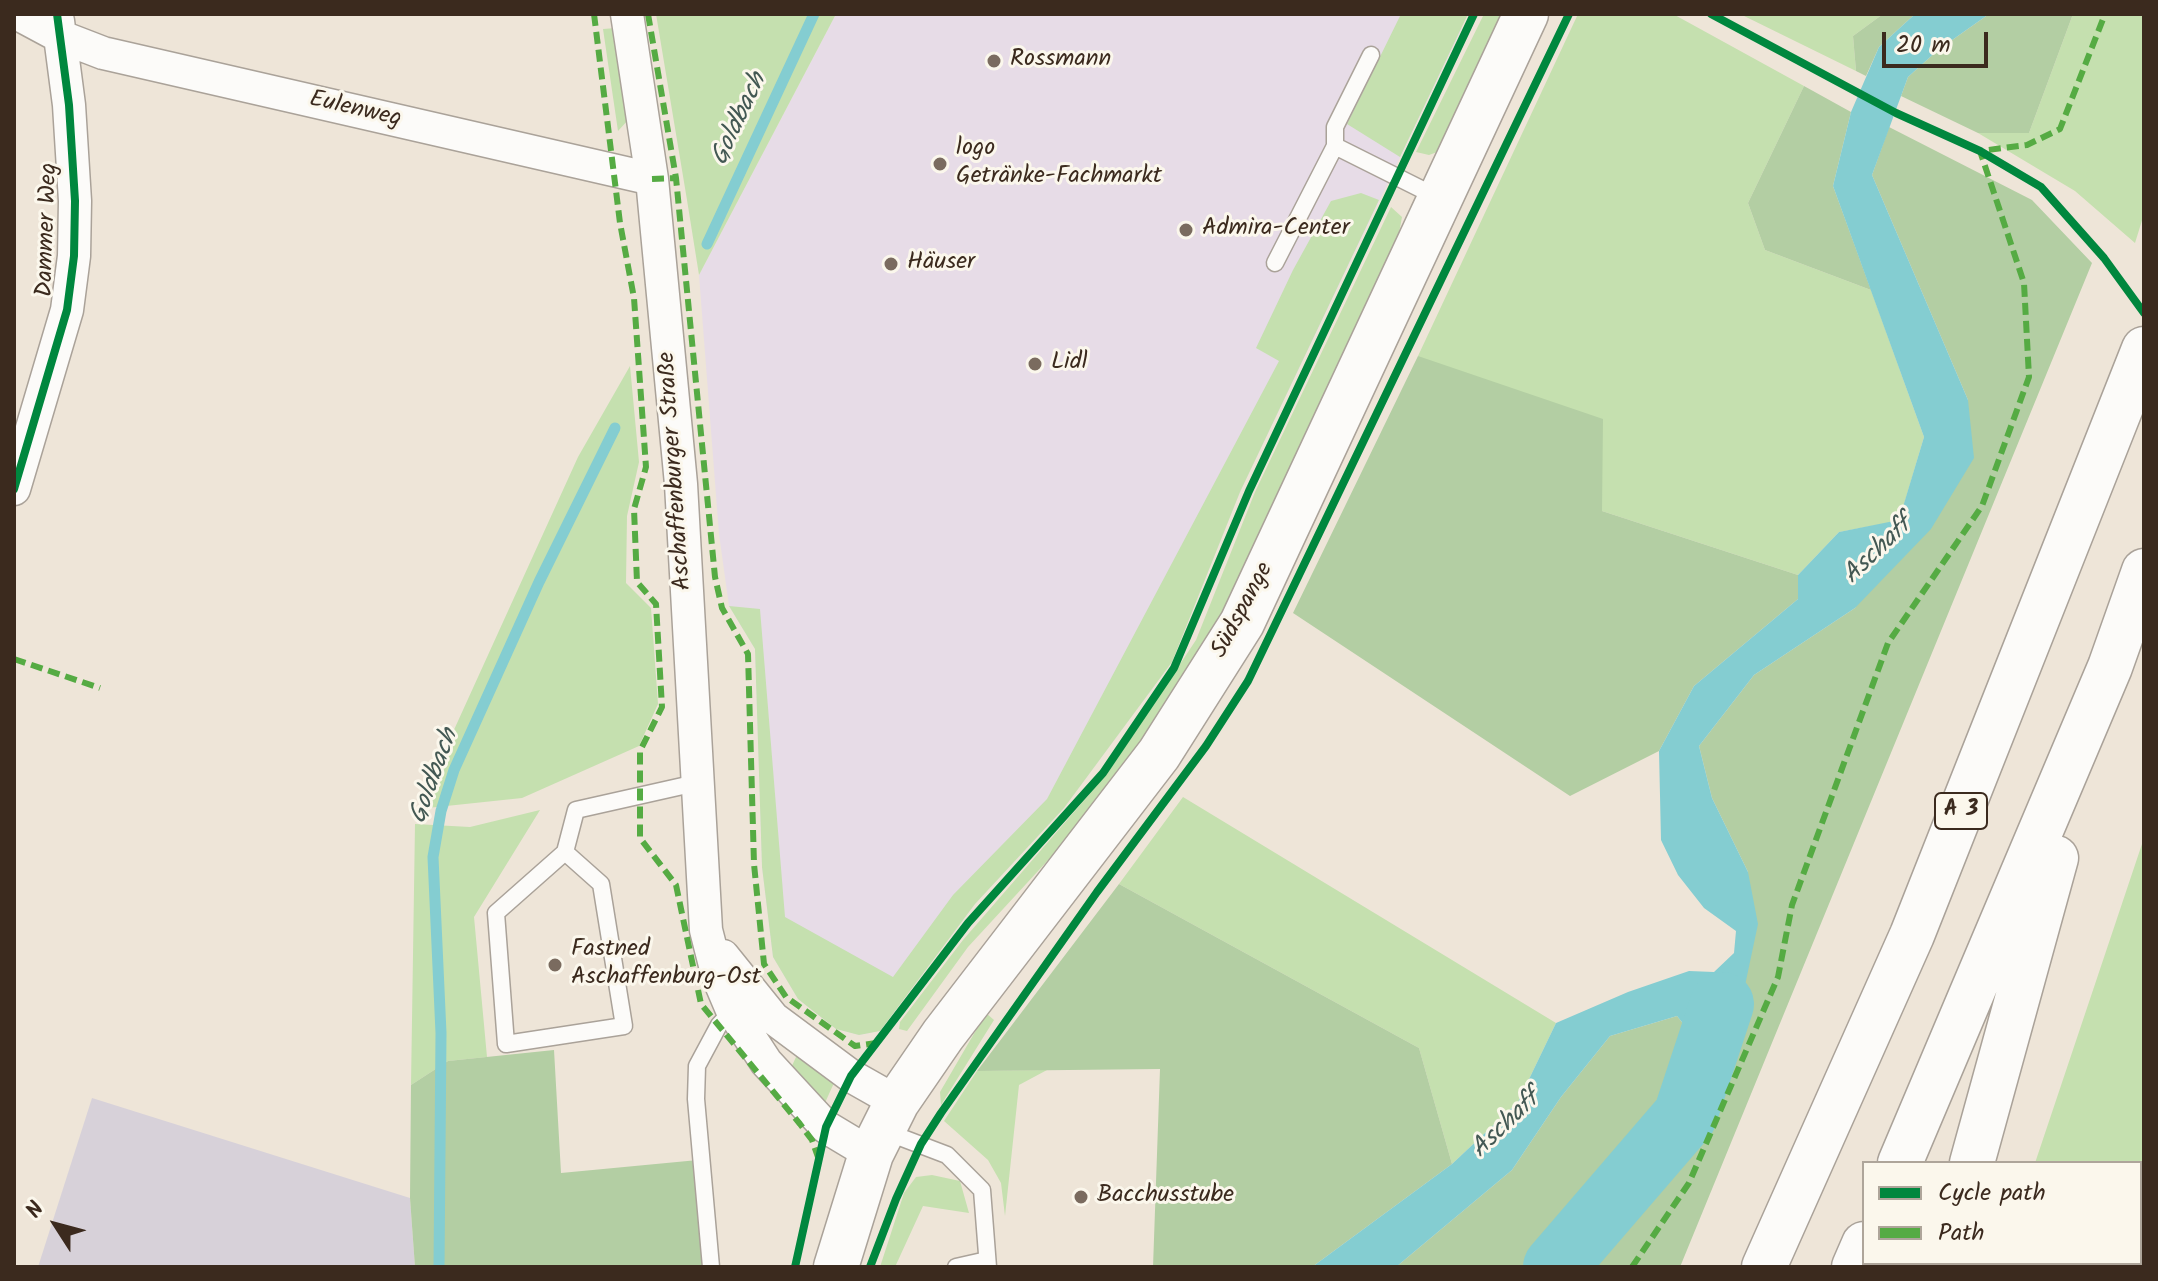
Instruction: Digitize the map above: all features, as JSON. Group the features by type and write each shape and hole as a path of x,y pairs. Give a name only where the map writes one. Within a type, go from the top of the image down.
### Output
{"main road":[{"name":"Südspange","path":"836,1267 883,1129 943,1035 1159,754 1242,623 1526,14"},
{"name":"A 3","path":"1764,1267 1912,935 2144,349"},
{"path":"1901,1161 2110,667 2144,571"},
{"path":"1973,1161 2110,667"},
{"path":"1854,1267 1862,1249"}],"street":[{"name":"Eulenweg","path":"18,14 58,25 103,53 652,179"},
{"name":"Aschaffenburger Straße","path":"627,14 652,179 681,484 706,930 718,977 742,1002 795,1035 851,1076 883,1129"},
{"name":"Dammer Weg","path":"15,482 67,310 74,256 75,201 58,25"},
{"name":"Aschaffenburger Straße","path":"742,1002 766,1062 826,1127 883,1129"}],"lane":[{"path":"1275,263 1335,146 1335,127 1371,55"},
{"path":"1335,146 1440,198"},
{"path":"565,852 601,884 624,1026 506,1044 496,913 565,852 576,810 696,783"},
{"path":"711,1267 696,1099 697,1066 719,1025 742,1002"},
{"path":"883,1129 947,1155 982,1190 988,1264 956,1267"}],"shaded area":[{"name":"Admira-Center","path":"836,14 1434,14 1462,28 1240,492 1172,662 1064,808 975,904 880,1031 859,1035 836,1029 798,999 773,957 762,867 755,649 729,606 719,534 699,275"},
{"path":"92,1098 410,1198 415,1267 38,1267"}],"green space":[{"path":"656,14 836,14 699,275 687,200"},
{"path":"1401,14 1468,14 1400,157 1347,124"},
{"path":"1484,14 1504,14 1440,151 1429,155 1416,152"},
{"path":"1578,14 1673,14 1804,86 1748,203 1765,250 1871,290 1924,437 1899,521 1839,532 1798,575 1602,511 1418,356"},
{"path":"1740,14 1883,14 1853,36 1856,71"},
{"path":"1883,14 1915,14 1879,47 1866,76 1856,71 1853,36"},
{"path":"1989,14 2073,14 2029,133 1978,133 1901,96 1908,77 1938,50"},
{"path":"2073,14 2144,14 2144,214 2135,243 2075,191 1978,133 2029,133"},
{"path":"616,28 629,119 618,131 603,29"},
{"path":"1804,86 1851,112 1833,186 1871,290 1765,250 1748,203"},
{"path":"1889,127 2032,200 2092,263 1680,1267 1396,1267 1512,1170 1561,1097 1610,1036 1677,1016 1693,1036 1692,1061 1707,1078 1736,1028 1748,872 1712,798 1699,746 1754,675 1855,608 1968,400 1872,175"},
{"path":"1361,193 1379,200 1240,492 1172,662 1064,808 975,904 880,1031 859,1035 836,1029 798,999 773,957 762,867 755,649 729,606 760,609 785,917 893,977 953,895 1047,799 1279,361 1256,348 1293,270 1331,201"},
{"path":"1391,207 1402,217 1397,244 1229,604 1180,693 1086,819 968,947 907,1031 899,1029 900,1022 963,940 1107,774 1196,640 1255,492"},
{"path":"1418,356 1603,419 1602,511 1798,575 1798,599 1694,686 1659,751 1570,796 1293,613"},
{"path":"630,366 639,462 627,516 626,583 651,608 658,704 639,746 522,798 418,809 578,457"},
{"path":"1183,797 1556,1023 1518,1102 1452,1164 1419,1048 1119,884"},
{"path":"540,810 474,917 487,1057 448,1061 411,1085 415,824 470,827"},
{"path":"2144,838 2142,1180 2142,1161 2036,1161"},
{"path":"1119,884 1419,1048 1452,1164 1312,1267 1153,1267 1160,1069 977,1071"},
{"path":"986,1013 994,1020 941,1105 940,1092"},
{"path":"554,1050 561,1173 698,1160 707,1267 415,1267 410,1198 411,1085 448,1061"},
{"path":"807,1055 838,1074 824,1105 791,1068 796,1057"},
{"path":"1047,1070 1019,1085 1005,1216 1001,1183 988,1160 944,1121 977,1071"},
{"path":"932,1175 960,1181 969,1213 923,1206 895,1267 880,1267 904,1193 916,1177"},
{"path":"2014,1265 2140,1265 2140,1267"}],"water":[{"path":"1915,14 1989,14 1938,50 1908,77 1872,175 1968,400 1974,458 1931,529 1855,608 1754,675 1699,746 1712,798 1748,872 1758,924 1736,1028 1707,1078 1692,1061 1693,1036 1677,1016 1610,1036 1561,1097 1512,1170 1396,1267 1312,1267 1452,1164 1518,1102 1556,1023 1628,992 1689,971 1714,972 1734,953 1736,931 1704,908 1678,875 1661,840 1659,751 1694,686 1798,599 1798,575 1839,532 1899,520 1924,437 1833,186 1851,112 1879,47"},
{"path":"2144,1174 2144,1267 2140,1267 2142,1265"}],"waterway":[{"name":"Goldbach","path":"707,244 814,14"},
{"name":"Goldbach","path":"439,1267 441,1033 433,857 441,811 454,770 539,582 615,428"},
{"name":"Aschaff","path":"1555,1267 1685,1116 1722,1004"}],"marked path":[{"path":"594,14 620,223 634,298 646,467 634,509 637,582 656,604 662,707 640,751 640,838 676,885 701,1004 800,1124 812,1140 818,1157"},
{"path":"648,14 676,178 715,577 722,608 748,654 754,864 764,964 786,997 855,1046 876,1043"},
{"path":"1632,1267 1689,1183 1778,977 1792,905 1888,643 1982,506 2029,377 2024,283 1980,151 2027,145 2060,129 2105,14"},
{"path":"652,179 676,178"},
{"path":"14,659 100,688"}],"cycle path":[{"path":"14,489 67,310 74,256 75,201 69,105 57,14"},
{"path":"795,1267 826,1127 851,1076 968,923 1103,773 1174,668 1249,491 1474,14"},
{"path":"870,1267 921,1144 1097,892 1206,746 1248,681 1569,14"},
{"path":"1711,14 1896,113 1980,151 2041,187 2104,258 2144,313"}],"place":[{"name":"Rossmann","path":"994,61"},
{"name":"logo Getränke-Fachmarkt","path":"940,164"},
{"name":"Admira-Center","path":"1186,230"},
{"name":"Häuser","path":"891,264"},
{"name":"Lidl","path":"1035,364"},
{"name":"Fastned Aschaffenburg-Ost","path":"555,965"},
{"name":"Bacchusstube","path":"1081,1197"}]}
